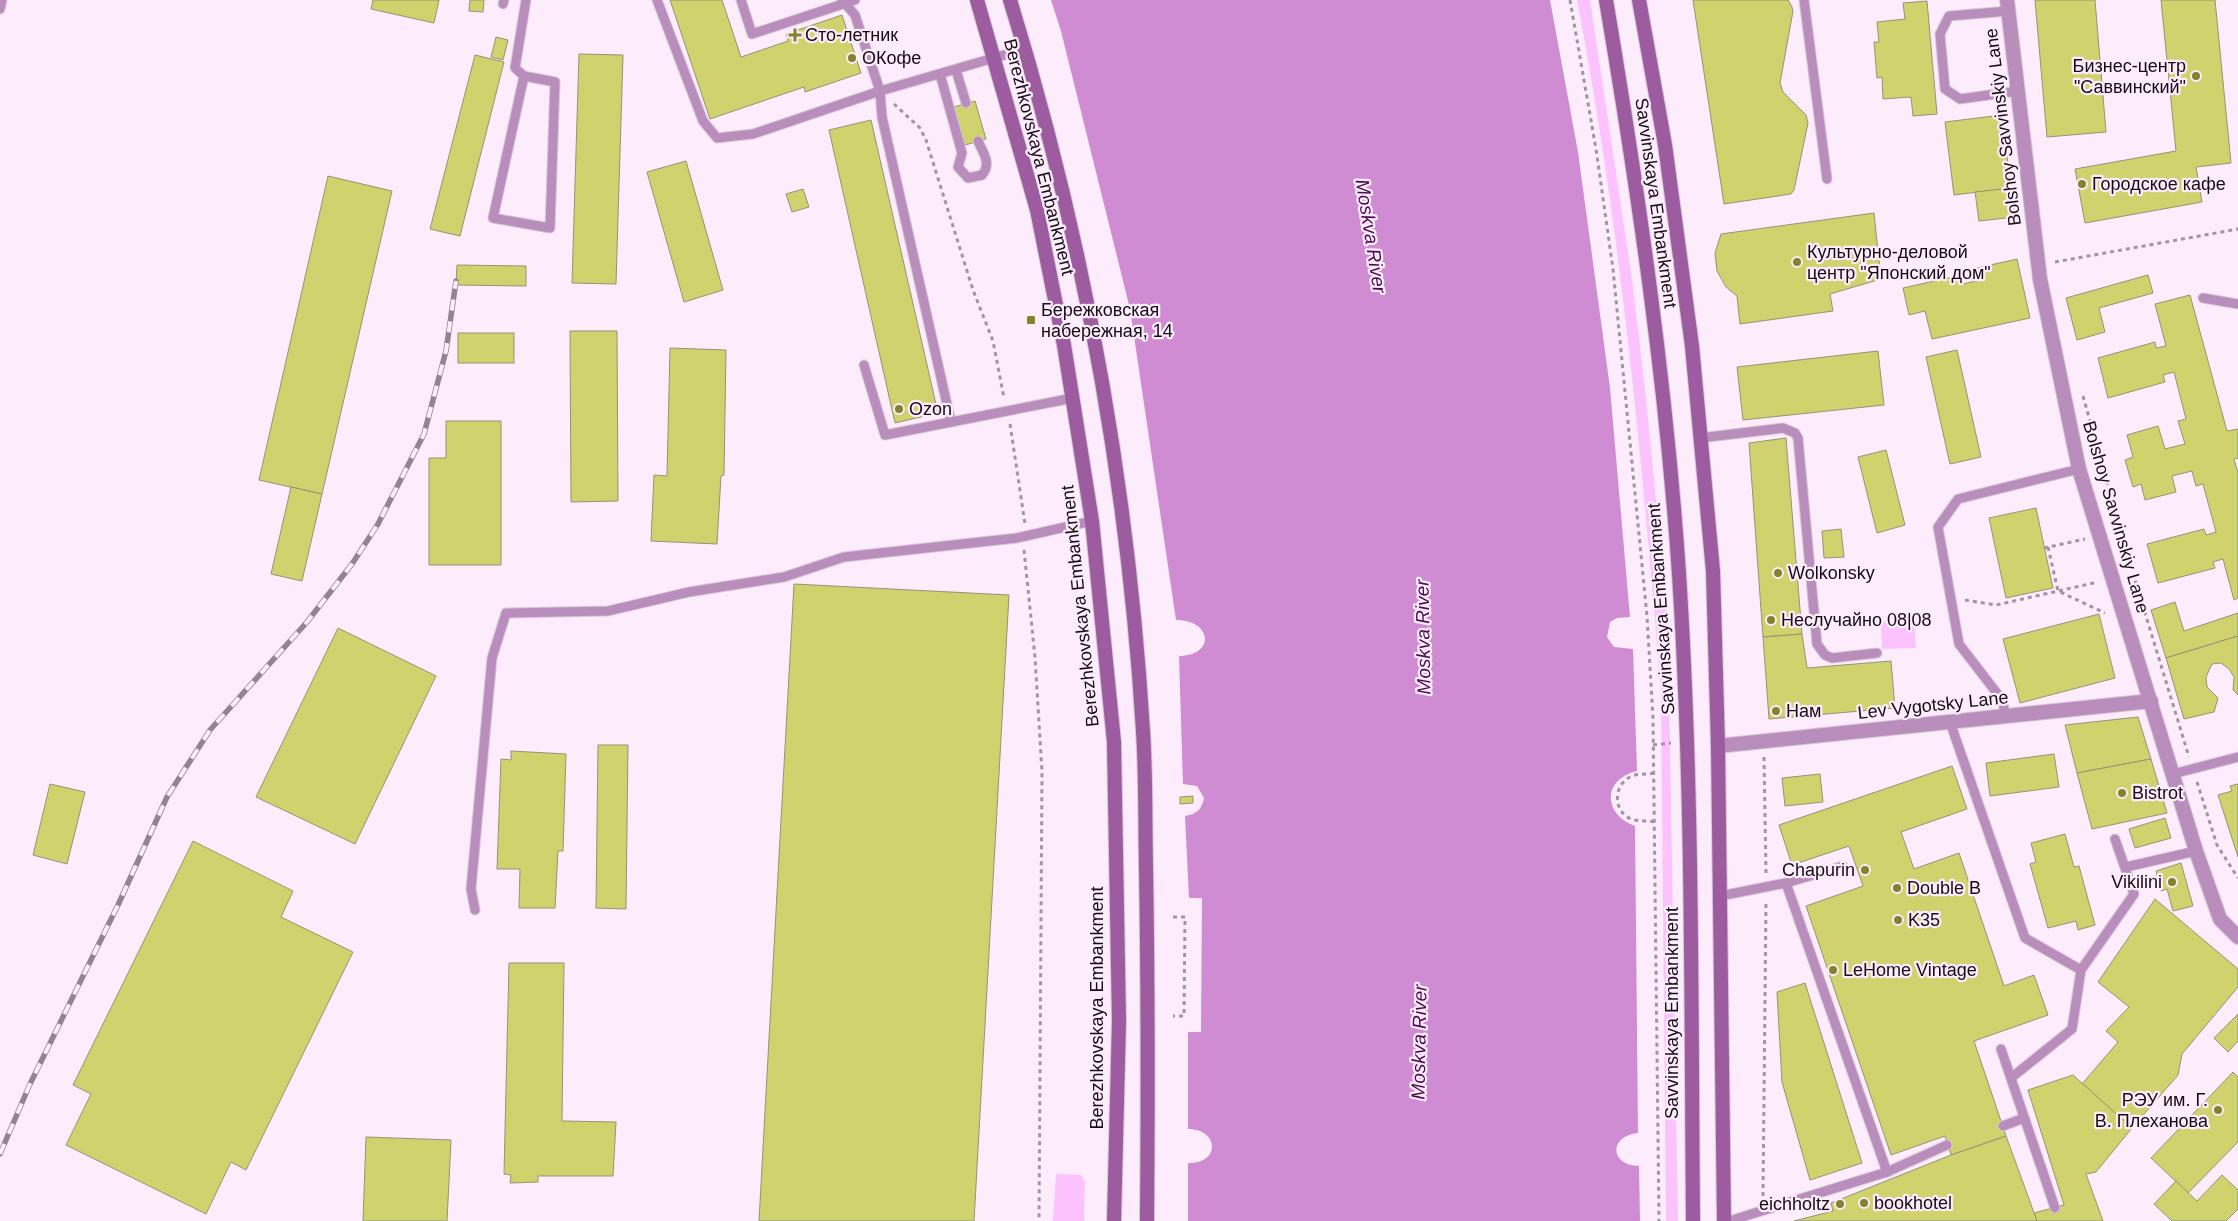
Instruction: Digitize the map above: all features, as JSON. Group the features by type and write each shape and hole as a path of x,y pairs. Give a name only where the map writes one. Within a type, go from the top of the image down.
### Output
{"main road":[{"name":"Berezhkovskaya Embankment","path":"978,0 1037,210 1073,398 1092,521 1114,742 1119,1022 1114,1221"},
{"name":"Berezhkovskaya Embankment","path":"1010,0 1025,48 1065,200 1095,341 1129,576 1144,732 1149,1024 1147,1221"},
{"name":"Savvinskaya Embankment","path":"1606,0 1631,151 1660,357 1679,574 1689,751 1693,1221"},
{"name":"Savvinskaya Embankment","path":"1639,0 1665,145 1692,346 1712,571 1718,746 1724,1221"}],"street":[{"name":"Bolshoy Savvinskiy Lane","path":"2008,5 2040,279 2080,469 2196,851 2220,918 2238,937"},
{"name":"Lev Vygotsky Lane","path":"1718,746 2151,701"}],"lane":[{"path":"0,9 2,0"},
{"path":"524,76 493,218 550,228 555,82 524,76 515,68 526,0"},
{"path":"657,0 703,121 716,138 753,134 880,91 996,59 1025,48"},
{"path":"741,0 752,34 843,2 855,0"},
{"path":"1804,0 1827,179"},
{"path":"843,2 855,15 880,91 882,117 952,422"},
{"path":"2008,5 1949,16 1940,34 1945,90 1960,99 2018,91"},
{"path":"956,70 966,103"},
{"path":"940,74 962,154 958,167 960,172 968,178 982,175 988,166 986,156 978,141"},
{"path":"2203,298 2238,304"},
{"path":"864,365 885,435 1073,398"},
{"path":"1700,438 1783,428 1795,433 1798,438 1817,644 1825,655 1832,658 1877,653"},
{"path":"2004,717 2003,701 1959,644 1938,527 1958,499 2080,469"},
{"path":"475,910 471,889 492,658 506,613 608,612 689,592 784,577 844,558 1024,535 1092,521"},
{"path":"1950,722 2025,938 2081,970"},
{"path":"2172,774 2238,757"},
{"path":"2011,1078 2072,1029 2081,970 2134,894 2115,839"},
{"path":"2126,867 2196,851"},
{"path":"1720,896 1766,888 1843,866"},
{"path":"1786,883 1887,1172"},
{"path":"2001,1049 2055,1208"},
{"path":"2002,1126 2024,1118"},
{"path":"1729,1221 1887,1172 1947,1145"}],"path":[{"path":"1570,0 1596,149 1613,269 1647,616 1655,822 1659,1221"},
{"path":"880,91 912,119 926,140 973,290 993,341 1016,454 1025,523 1024,535 1042,772 1039,1221"},
{"path":"2055,262 2238,228"},
{"path":"2081,390 2131,567 2217,845 2238,878"},
{"path":"2058,591 2046,548 2086,539"},
{"path":"1951,598 1996,605 2099,582"},
{"path":"2058,591 2109,614"},
{"path":"1653,744 1679,743"},
{"path":"1763,1210 1766,888 1764,754"},
{"path":"1654,773 1633,775 1628,778 1619,790 1617,797 1622,811 1627,816 1633,819 1655,822"},
{"path":"1173,917 1185,917 1184,1016 1173,1016"}],"shaded area":[{"path":"1577,0 1590,0 1632,279 1646,398 1668,624 1678,1221 1666,1221 1661,692 1638,431 1618,258 1606,172"},
{"path":"1914,620 1916,648 1882,649 1881,622"},
{"path":"1056,1174 1081,1175 1085,1181 1084,1221 1053,1221"}],"water":[{"name":"Moskva River","path":"1051,0 1550,0 1578,152 1610,388 1630,617 1617,618 1610,622 1607,637 1614,647 1633,649 1637,771 1626,775 1618,781 1611,797 1612,805 1617,813 1624,821 1635,826 1638,1133 1621,1139 1616,1151 1622,1161 1629,1165 1639,1166 1640,1221 1188,1221 1188,1163 1199,1162 1206,1158 1211,1153 1212,1146 1206,1134 1188,1129 1188,1032 1201,1032 1202,898 1189,898 1185,816 1193,814 1198,810 1204,798 1197,786 1183,784 1179,656 1191,654 1199,650 1204,644 1205,638 1203,631 1197,625 1176,620 1130,309 1061,31"}],"building":[{"path":"373,0 439,0 434,23 371,9"},
{"path":"470,0 484,0 483,12 469,11"},
{"path":"670,0 722,0 741,57 788,41 786,34 842,15 861,73 805,92 804,87 710,119"},
{"path":"1693,0 1788,0 1792,7 1793,11 1780,83 1783,92 1806,115 1808,123 1794,190 1791,194 1724,204"},
{"path":"2035,0 2095,0 2106,132 2047,137"},
{"name":"Бизнес-центр \"Саввинский\"","path":"2161,0 2215,0 2231,163 2196,167 2202,202 2085,223 2075,169 2176,151"},
{"path":"1927,1 1937,114 1913,116 1911,97 1883,99 1882,77 1877,78 1874,42 1879,42 1877,22 1905,19 1903,3"},
{"path":"496,37 508,40 503,60 491,57"},
{"path":"579,54 623,55 616,284 572,283"},
{"path":"475,55 504,62 460,236 430,229"},
{"path":"975,101 986,139 965,145 954,107"},
{"path":"2002,115 2011,188 1954,195 1945,122"},
{"path":"871,120 938,413 895,423 829,130"},
{"path":"686,161 723,290 684,302 647,172"},
{"path":"328,176 392,191 322,494 259,480"},
{"path":"2011,188 2015,217 1979,221 1975,192"},
{"path":"803,189 809,207 792,212 786,194"},
{"name":"Культурно-деловой центр \"Японский дом\"","path":"1874,213 1881,279 1830,294 1833,311 1740,324 1737,296 1726,287 1717,271 1715,253 1721,234"},
{"path":"2017,259 2030,318 1932,339 1925,311 1909,315 1903,288 1961,275 1963,284 1980,280 1977,268"},
{"path":"457,265 526,266 526,286 456,285"},
{"path":"2148,275 2153,293 2099,308 2105,332 2077,340 2066,298"},
{"path":"2190,295 2227,431 2238,429 2238,458 2234,459 2238,473 2238,598 2234,600 2223,559 2213,562 2215,568 2158,583 2147,544 2204,529 2206,535 2216,532 2203,484 2196,486 2192,471 2172,476 2176,492 2145,500 2141,484 2133,487 2125,460 2133,457 2127,435 2158,426 2165,449 2185,444 2178,421 2186,419 2174,372 2163,375 2165,382 2108,398 2098,358 2155,342 2156,348 2166,346 2155,304"},
{"path":"570,331 617,331 618,501 571,502"},
{"path":"458,333 514,333 514,363 458,363"},
{"path":"670,348 726,350 724,475 721,476 717,544 651,541 654,475 667,476"},
{"path":"1957,350 1981,457 1950,464 1926,357"},
{"path":"1878,351 1884,405 1743,420 1737,367"},
{"path":"446,421 501,421 501,565 429,565 429,458 446,458"},
{"path":"1786,438 1802,634 1763,637 1749,443"},
{"path":"1886,450 1905,525 1877,533 1858,457"},
{"path":"291,487 322,494 302,581 271,574"},
{"path":"2036,508 2053,588 2006,598 1989,518"},
{"path":"1841,529 1844,557 1824,558 1822,531"},
{"path":"794,584 1009,595 974,1221 759,1221"},
{"path":"2175,602 2184,631 2238,613 2238,636 2166,658 2151,610"},
{"path":"2099,614 2115,678 2020,703 2003,639"},
{"path":"338,628 436,676 355,844 256,797"},
{"path":"1802,634 1807,668 1891,661 1895,708 1769,719 1763,637"},
{"path":"2238,636 2238,695 2233,690 2234,677 2229,669 2221,663 2212,664 2206,677 2207,687 2218,698 2214,712 2184,719 2166,658"},
{"path":"2138,717 2151,759 2077,773 2065,725"},
{"path":"598,745 628,745 626,909 596,908"},
{"path":"511,751 566,754 563,851 558,851 555,908 519,908 520,869 497,869 501,759 511,760"},
{"path":"2054,754 2059,787 1990,796 1986,763"},
{"name":"Bistrot","path":"2151,759 2167,813 2092,829 2077,773"},
{"path":"1952,766 1967,809 1901,832 1914,869 1959,853 2004,986 2034,975 2048,1015 1974,1041 2006,1136 1951,1155 1945,1136 1891,1155 1806,906 1863,886 1849,846 1792,865 1779,825"},
{"path":"1820,774 1823,802 1785,806 1782,778"},
{"path":"50,784 85,792 67,864 33,855"},
{"path":"2238,784 2238,857 2218,795 2232,791 2230,786"},
{"path":"1193,796 1193,803 1180,804 1180,797"},
{"path":"2165,818 2171,838 2135,848 2129,829"},
{"path":"2065,834 2074,867 2079,866 2095,925 2078,930 2076,921 2048,928 2030,864 2036,862 2031,843"},
{"path":"193,841 293,891 281,917 353,952 246,1170 231,1162 206,1214 66,1145 91,1094 73,1085"},
{"path":"2181,863 2193,906 2173,911 2167,889 2161,891 2156,871"},
{"path":"2155,899 2238,969 2238,987 2182,1054 2178,1075 2132,1128 2082,1084 2118,1042 2106,1031 2129,1007 2098,982"},
{"path":"509,963 564,963 562,1121 616,1122 613,1176 538,1176 538,1182 510,1183 511,1175 504,1174"},
{"path":"1805,983 1862,1163 1810,1180 1782,1082 1777,992"},
{"path":"2238,1014 2238,1041 2228,1052 2214,1038"},
{"name":"РЭУ им. Г. В. Плеханова","path":"2233,1072 2238,1077 2238,1142 2188,1193 2151,1158"},
{"path":"2073,1075 2132,1128 2096,1172 2086,1174 2103,1221 2037,1221 2034,1213 2064,1205 2028,1090"},
{"path":"2006,1136 2037,1221 1794,1221 1833,1211 1831,1203 1951,1155"},
{"path":"366,1137 451,1140 447,1221 363,1221"},
{"path":"2222,1175 2238,1190 2238,1209 2226,1221 2172,1221 2154,1204 2176,1181 2197,1201"}],"railway":[{"path":"0,1154 30,1084 118,905 167,797 210,730 307,622 352,564 378,524 424,434 446,351 456,281"}],"place":[{"name":"Сто-летник","path":"795,35"},
{"name":"ОКофе","path":"852,58"},
{"name":"Бизнес-центр \"Саввинский\"","path":"2196,76"},
{"name":"Городское кафе","path":"2082,184"},
{"name":"Культурно-деловой центр \"Японский дом\"","path":"1797,262"},
{"name":"Бережковская набережная, 14","path":"1031,320"},
{"name":"Ozon","path":"899,409"},
{"name":"Wolkonsky","path":"1778,573"},
{"name":"Неслучайно 08|08","path":"1771,620"},
{"name":"Нам","path":"1776,711"},
{"name":"Bistrot","path":"2122,793"},
{"name":"Chapurin","path":"1865,870"},
{"name":"Vikilini","path":"2172,882"},
{"name":"Double B","path":"1897,888"},
{"name":"K35","path":"1898,920"},
{"name":"LeHome Vintage","path":"1833,970"},
{"name":"РЭУ им. Г. В. Плеханова","path":"2218,1110"},
{"name":"bookhotel","path":"1864,1203"},
{"name":"eichholtz","path":"1840,1204"}]}
